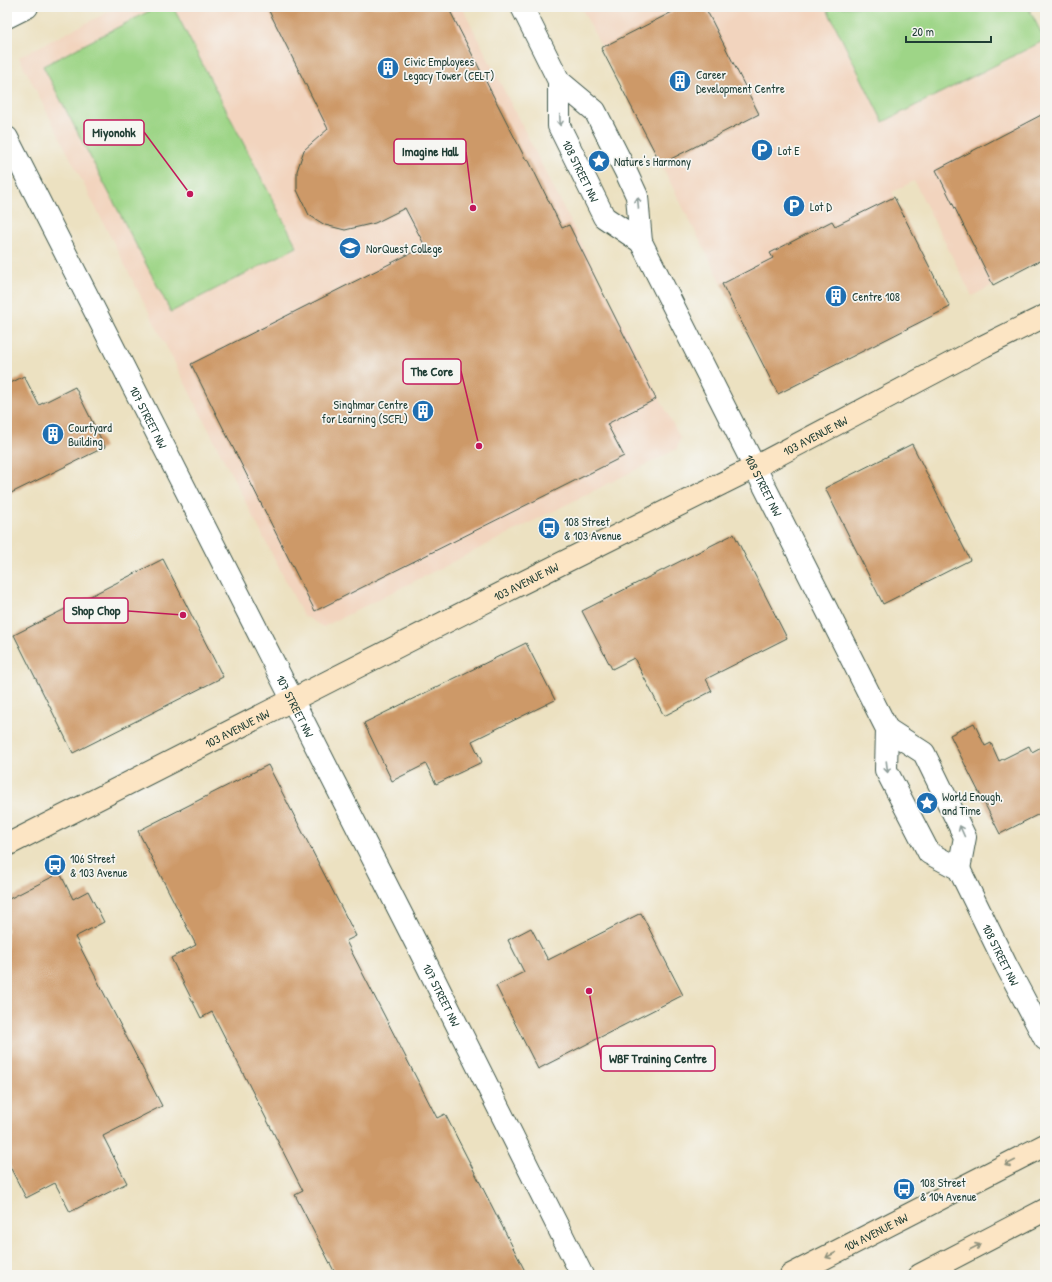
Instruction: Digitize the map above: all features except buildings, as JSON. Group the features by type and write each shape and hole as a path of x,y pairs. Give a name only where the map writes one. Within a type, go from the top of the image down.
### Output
{"street":[{"path":"7,17 27,7"},
{"name":"108 STREET NW","path":"522,7 559,81 595,111 625,170 638,196 640,242 888,729 924,753 965,837 959,869"},
{"name":"108 STREET NW","path":"559,81 559,126 604,217 640,242"},
{"name":"107 STREET NW","path":"7,138 425,961 582,1275"},
{"name":"103 AVENUE NW","path":"7,845 755,467 984,346 1045,316"},
{"name":"108 STREET NW","path":"888,729 886,770 929,853 959,869 1006,965 1045,1039"},
{"name":"104 AVENUE NW","path":"791,1275 1045,1145"},
{"path":"920,1275 1045,1210"}],"shaded area":[{"name":"NorQuest College","path":"118,7 462,7 680,438 677,449 323,627 303,615 19,57"},
{"path":"581,7 1028,7 1045,41 1045,258 972,296 914,181 892,192 950,307 778,394"}],"green space":[{"path":"157,7 173,7 297,247 171,312 43,66"},
{"path":"826,7 1028,7 1045,40 883,122"}],"place":[{"name":"Civic Employees Legacy Tower (CELT)","path":"388,68"},
{"name":"Career Development Centre","path":"680,81"},
{"name":"Lot E","path":"762,150"},
{"name":"Nature's Harmony","path":"599,161"},
{"name":"Miyonohk","path":"190,194"},
{"name":"Lot D","path":"794,206"},
{"name":"Imagine Hall","path":"473,208"},
{"name":"NorQuest College","path":"350,248"},
{"name":"Centre 108","path":"836,296"},
{"name":"Singhmar Centre for Learning (SCFL)","path":"423,411"},
{"name":"Courtyard Building","path":"53,434"},
{"name":"The Core","path":"479,446"},
{"name":"108 Street & 103 Avenue","path":"549,528"},
{"name":"Shop Chop","path":"183,615"},
{"name":"World Enough, and Time","path":"927,803"},
{"name":"106 Street & 103 Avenue","path":"55,865"},
{"name":"WBF Training Centre","path":"589,991"},
{"name":"108 Street & 104 Avenue","path":"904,1189"}]}
